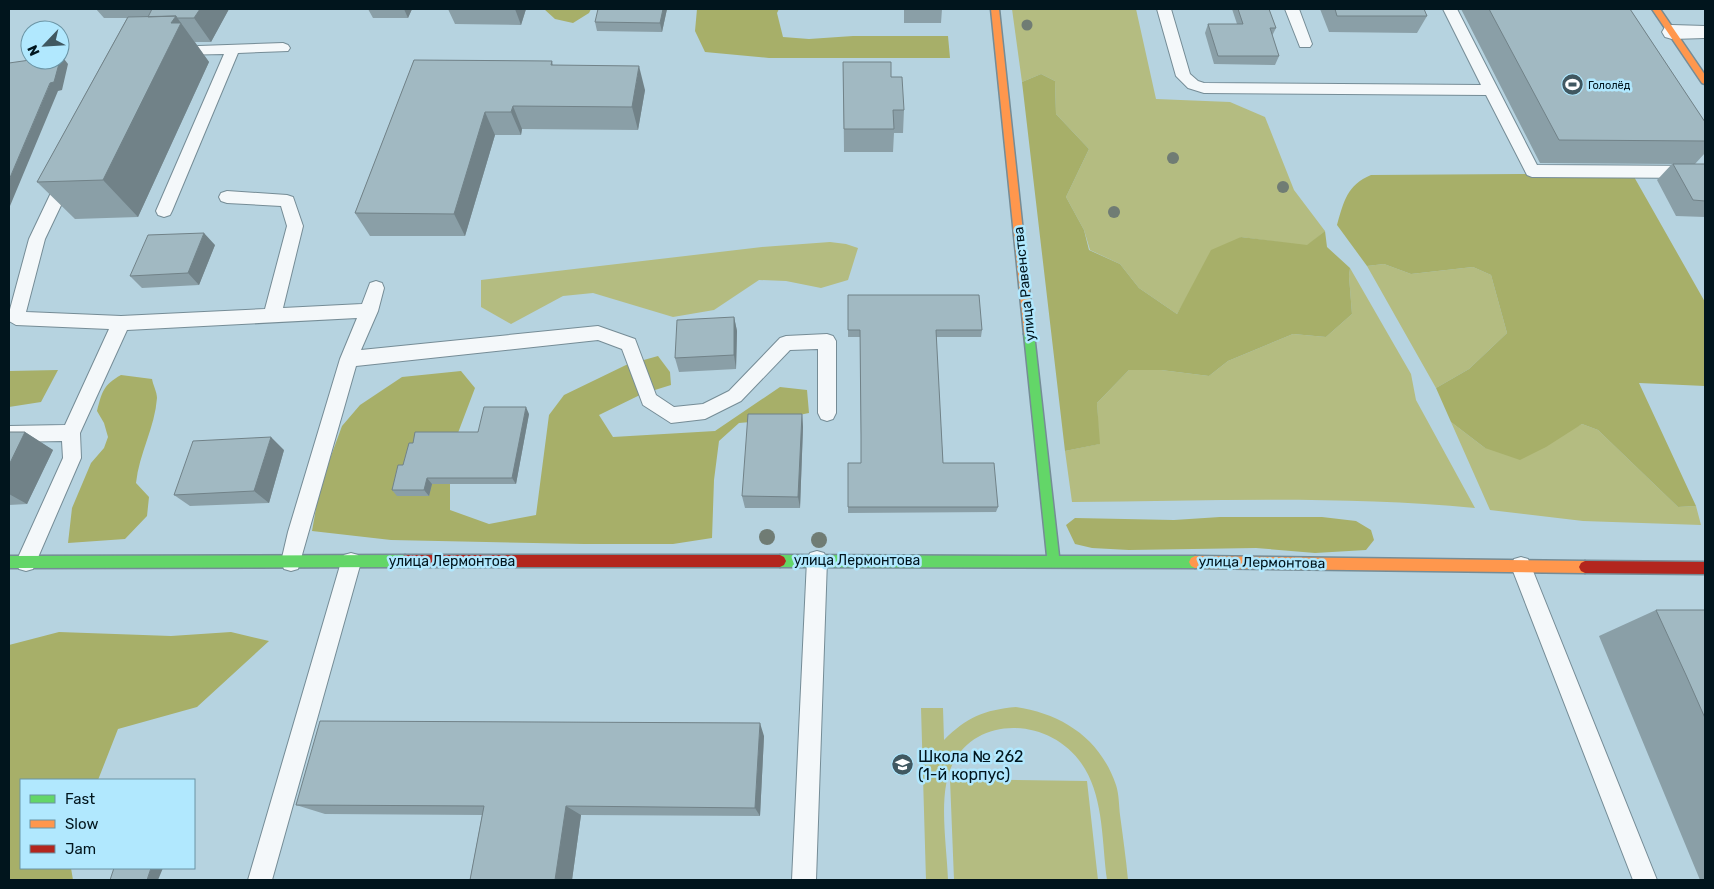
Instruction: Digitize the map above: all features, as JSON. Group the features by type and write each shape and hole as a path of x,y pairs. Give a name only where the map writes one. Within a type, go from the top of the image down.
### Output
{"street":[{"name":"улица Равенства","path":"995,9 1053,560"},
{"path":"1656,9 1705,81"},
{"path":"1672,32 1705,32"},
{"name":"улица Лермонтова","path":"18,562 1053,560 1705,568"}],"lane":[{"path":"1164,9 1183,76 1193,86 1204,88 1492,90"},
{"path":"1292,9 1305,44"},
{"path":"1450,9 1532,172 1705,172"},
{"path":"159,50 283,48"},
{"path":"164,211 233,49"},
{"path":"70,167 37,239 16,318 121,323 369,311"},
{"path":"227,197 287,200 295,226 272,317"},
{"path":"291,562 298,532 349,359 369,311 376,288"},
{"path":"18,562 72,458 71,434 121,323"},
{"path":"349,359 598,333 628,344 649,400 671,415 705,411 735,396 786,342 827,342 827,412"},
{"path":"9,434 71,434"},
{"path":"804,880 817,560"},
{"path":"260,880 351,562"},
{"path":"1521,566 1645,880"}],"green space":[{"path":"544,9 591,9 589,13 573,23 555,19"},
{"path":"697,9 779,9 777,13 783,37 809,39 853,36 948,36 950,58 769,58 705,52 695,31"},
{"path":"1012,9 1136,9 1156,99 1230,102 1265,117 1294,190 1325,231 1307,246 1241,237 1194,285 1177,314 1139,288 1120,264 1090,250 1084,230 1066,197 1089,149 1056,114 1055,81 1041,74 1022,82"},
{"path":"1041,74 1055,81 1056,114 1089,149 1066,197 1084,230 1089,250 1120,264 1139,288 1177,314 1211,250 1241,237 1307,245 1325,231 1327,247 1350,268 1352,314 1326,337 1293,334 1228,361 1209,376 1161,370 1129,370 1097,403 1100,444 1065,451 1022,82"},
{"path":"1371,175 1633,175 1705,302 1705,386 1639,383 1696,506 1678,507 1598,430 1582,424 1546,447 1520,460 1485,448 1451,422 1436,388 1469,369 1507,333 1491,275 1473,267 1411,274 1384,264 1367,266 1337,225 1345,201 1352,189 1363,179"},
{"path":"830,242 858,248 848,280 821,288 786,281 759,280 714,310 673,317 593,293 563,296 511,324 481,307 481,280 762,247"},
{"path":"1384,264 1411,274 1473,267 1491,275 1507,333 1469,369 1436,388 1367,266"},
{"path":"1350,268 1411,374 1416,400 1475,508 1374,501 1324,500 1072,502 1065,451 1099,444 1097,403 1129,370 1161,370 1209,376 1228,361 1293,334 1326,337 1352,314"},
{"path":"658,356 670,372 671,385 642,394 599,415 613,437 715,431 780,387 807,390 809,413 774,420 739,423 719,441 714,480 712,538 673,544 584,544 391,540 312,531 320,486 342,426 360,405 402,377 461,371 475,388 450,454 450,510 489,524 536,515 549,415 564,395 626,365"},
{"path":"58,370 41,402 9,407 9,371"},
{"path":"121,375 152,379 157,396 156,409 140,462 136,483 149,497 147,516 125,539 68,543 72,508 91,463 104,448 108,437 104,423 97,411 100,399 110,382"},
{"path":"1451,422 1485,448 1574,428 1582,424 1598,430 1678,507 1696,506 1701,525 1583,521 1490,510"},
{"path":"1220,517 1322,517 1356,521 1371,530 1374,540 1366,550 1315,553 1256,548 1129,550 1092,548 1075,544 1066,525 1075,518 1174,520"},
{"path":"59,632 171,636 231,632 269,641 197,707 118,729 98,779 20,779 20,869 71,869 73,880 9,880 9,645"},
{"path":"1016,707 1033,710 1064,722 1077,731 1100,754 1109,768 1117,789 1128,880 1107,880 1096,795 1085,769 1070,750 1051,737 1029,730 1007,728 986,733 968,744 954,761 946,785 945,796 944,820 948,880 926,880 921,708 943,708 944,740 968,720 994,710"},
{"path":"950,779 1087,781 1098,880 954,880"}],"building":[{"path":"152,9 200,9 194,18 177,18 176,16 148,17"},
{"path":"598,9 663,9 660,23 595,22"},
{"path":"1238,9 1269,9 1276,28 1270,28 1279,56 1218,56 1208,24 1243,24"},
{"path":"1335,9 1424,9 1427,16 1337,16"},
{"name":"Гололёд","path":"1489,9 1630,9 1705,122 1705,141 1559,140"},
{"path":"176,16 171,23 181,23 103,180 37,182 128,17"},
{"path":"414,60 552,61 551,65 639,66 632,107 513,106 511,112 485,112 454,214 355,213"},
{"path":"20,61 20,70 57,70 54,82 50,83 9,180 9,63"},
{"path":"843,62 891,62 891,77 902,77 904,110 893,110 894,129 844,129"},
{"path":"1673,164 1705,164 1705,201 1693,200"},
{"path":"204,233 188,273 130,276 148,235"},
{"path":"848,295 979,295 982,330 936,330 943,463 994,463 998,507 848,507 848,463 861,463 861,434 860,330 848,330"},
{"path":"734,317 734,355 675,358 677,320"},
{"path":"484,407 526,407 512,478 427,478 424,490 392,490 398,465 403,465 409,443 413,443 415,432 478,432"},
{"path":"748,414 802,414 798,497 742,496"},
{"path":"9,432 25,432 9,465"},
{"path":"271,437 254,491 174,495 193,441"},
{"path":"1656,610 1705,610 1705,718 1686,675"},
{"path":"320,721 760,723 755,808 566,806 555,880 470,880 484,806 296,805"},
{"path":"114,869 151,869 147,880 110,880"}],"traffic: fast":[{"path":"1029,334 1053,560"},
{"path":"9,562 405,561"},
{"path":"780,561 1195,562"}],"traffic: slow":[{"path":"995,9 1029,334"},
{"path":"1656,9 1705,81"},
{"path":"1195,562 1585,567"}],"traffic: jam":[{"path":"405,561 780,561"},
{"path":"1585,567 1705,568"}],"place":[{"name":"Гололёд","path":"1572,85"},
{"name":"Школа № 262 (1-й корпус)","path":"902,765"}]}
